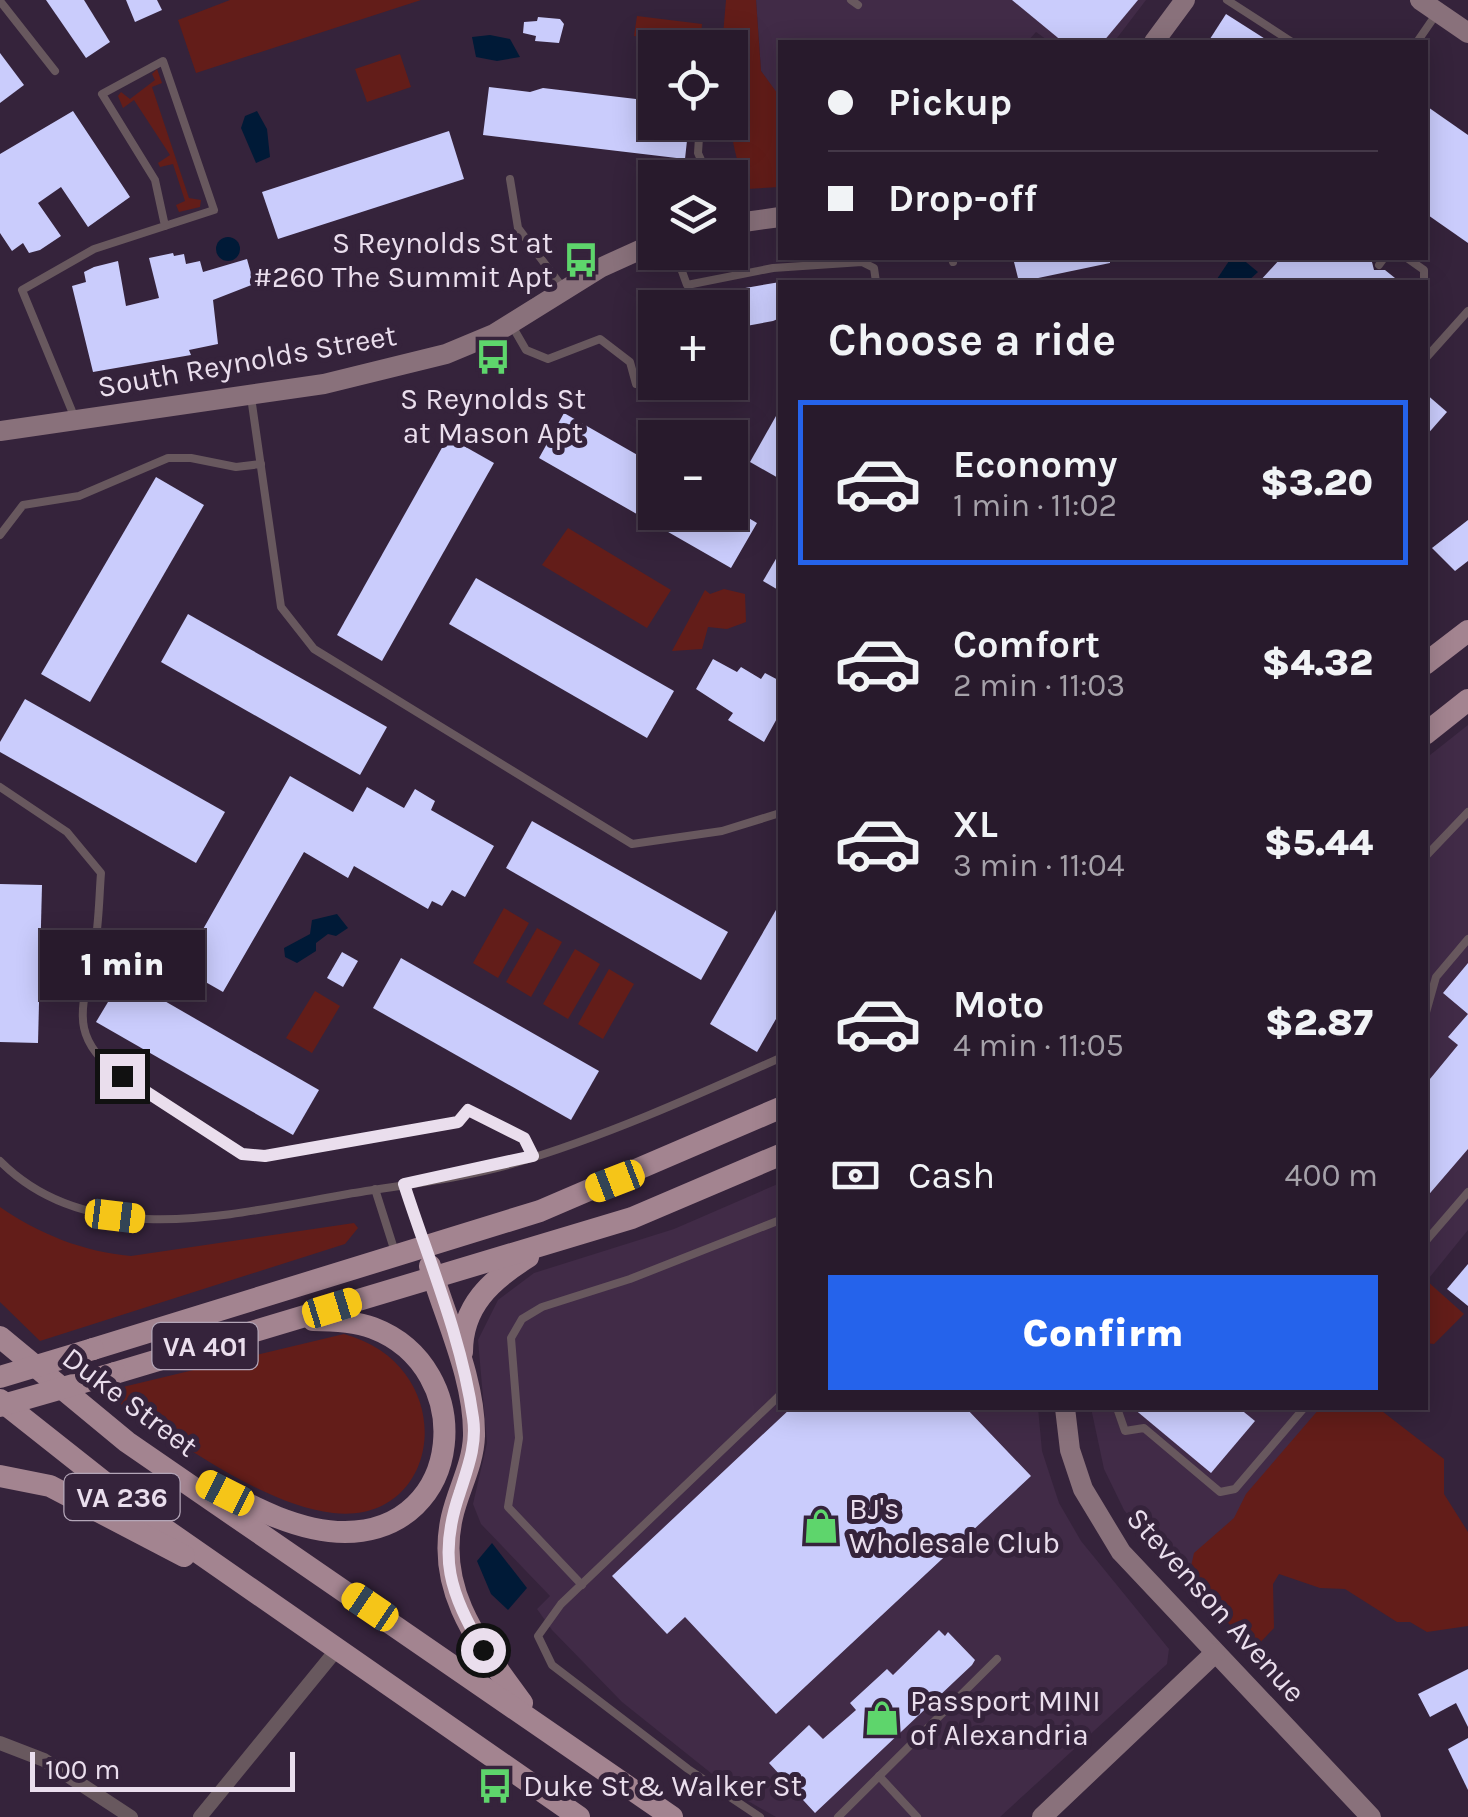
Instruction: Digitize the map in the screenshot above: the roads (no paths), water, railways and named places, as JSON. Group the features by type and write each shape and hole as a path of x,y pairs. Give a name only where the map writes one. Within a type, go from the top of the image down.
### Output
{"main road":[{"path":"1428,662 1468,631"},
{"path":"1428,732 1468,700"},
{"name":"VA 401","path":"0,1377 540,1211 778,1109"},
{"name":"VA 401","path":"0,1403 115,1373 552,1242 678,1201 778,1156"},
{"path":"533,1718 483,1650 449,1580 448,1533 474,1440 464,1374 463,1334 480,1295 501,1274 552,1242"},
{"path":"424,1246 464,1374"},
{"path":"396,1256 405,1285"},
{"path":"128,1442 272,1515 310,1528 362,1531 404,1515 430,1486 445,1446 440,1398 428,1374 403,1346 372,1328 295,1319"},
{"name":"Duke Street","path":"0,1338 128,1442 672,1817"},
{"name":"VA 236","path":"0,1403 122,1498 579,1817"},
{"path":"0,1476 50,1486 249,1588"}],"street":[{"path":"1155,40 1185,0"},
{"path":"1429,6 1468,33"},
{"path":"748,221 778,217"},
{"name":"South Reynolds Street","path":"0,430 378,374 446,354 510,324 638,252"},
{"name":"Stevenson Avenue","path":"1065,1410 1076,1470 1104,1528 1370,1817"},
{"path":"200,1817 338,1648"},
{"path":"1042,1817 1215,1653"},
{"path":"0,1743 44,1760 131,1817"}],"lane":[{"path":"0,0 55,72"},
{"path":"1227,0 1289,40"},
{"path":"1418,40 1429,6"},
{"path":"76,420 22,290 94,249 165,226 214,210 163,61 102,94 155,180 165,226"},
{"path":"510,178 518,228 565,291"},
{"path":"1409,260 1424,270 1424,280"},
{"path":"687,285 773,268 867,262 877,272 876,280"},
{"path":"838,264 838,276"},
{"path":"682,270 688,290"},
{"path":"1428,357 1468,310"},
{"path":"510,324 526,350 548,358 600,339 630,362 636,384"},
{"path":"251,394 281,607 314,649 632,844 717,832 778,815"},
{"path":"0,535 23,505 79,496 168,458 190,458 236,468 260,464"},
{"path":"0,788 67,832 101,873 98,928 82,991 81,1017 108,1065 122,1076 242,1154 265,1156 458,1122 468,1110 524,1138 533,1156"},
{"path":"1428,852 1468,812"},
{"path":"1428,1006 1436,978 1468,940"},
{"path":"0,1161 56,1197 115,1216 202,1218 375,1190 533,1156 668,1107 778,1059"},
{"path":"404,1184 424,1246"},
{"path":"375,1190 396,1256"},
{"path":"1428,1239 1468,1192"},
{"path":"582,1585 508,1507 519,1438 510,1346 516,1329 529,1313 542,1307 630,1279 778,1221"},
{"path":"760,1817 688,1769 552,1665 538,1636 561,1604 778,1397"},
{"path":"1118,1410 1124,1430 1144,1428 1220,1492 1235,1489 1302,1410"},
{"path":"838,1817 998,1660"},
{"path":"879,1776 917,1817"}],"water":[{"path":"472,37 510,39 520,57 497,61 476,57"},
{"path":"257,111 267,129 270,157 256,163 241,128 245,116"},
{"path":"228,237 240,249 228,261 216,249"},
{"path":"1230,260 1243,260 1258,272 1249,280 1216,280"},
{"path":"337,914 348,928 336,936 328,934 316,943 316,951 297,963 285,957 284,948 310,934 312,920"},
{"path":"492,1543 527,1588 508,1610 491,1594 477,1561"}],"place":[{"name":"S Reynolds St at #260 The Summit Apt","path":"581,260"},
{"name":"S Reynolds St at Mason Apt","path":"493,357"},
{"name":"BJ's Wholesale Club","path":"821,1526"},
{"name":"Passport MINI of Alexandria","path":"882,1718"},
{"name":"Duke St & Walker St","path":"495,1786"}]}
